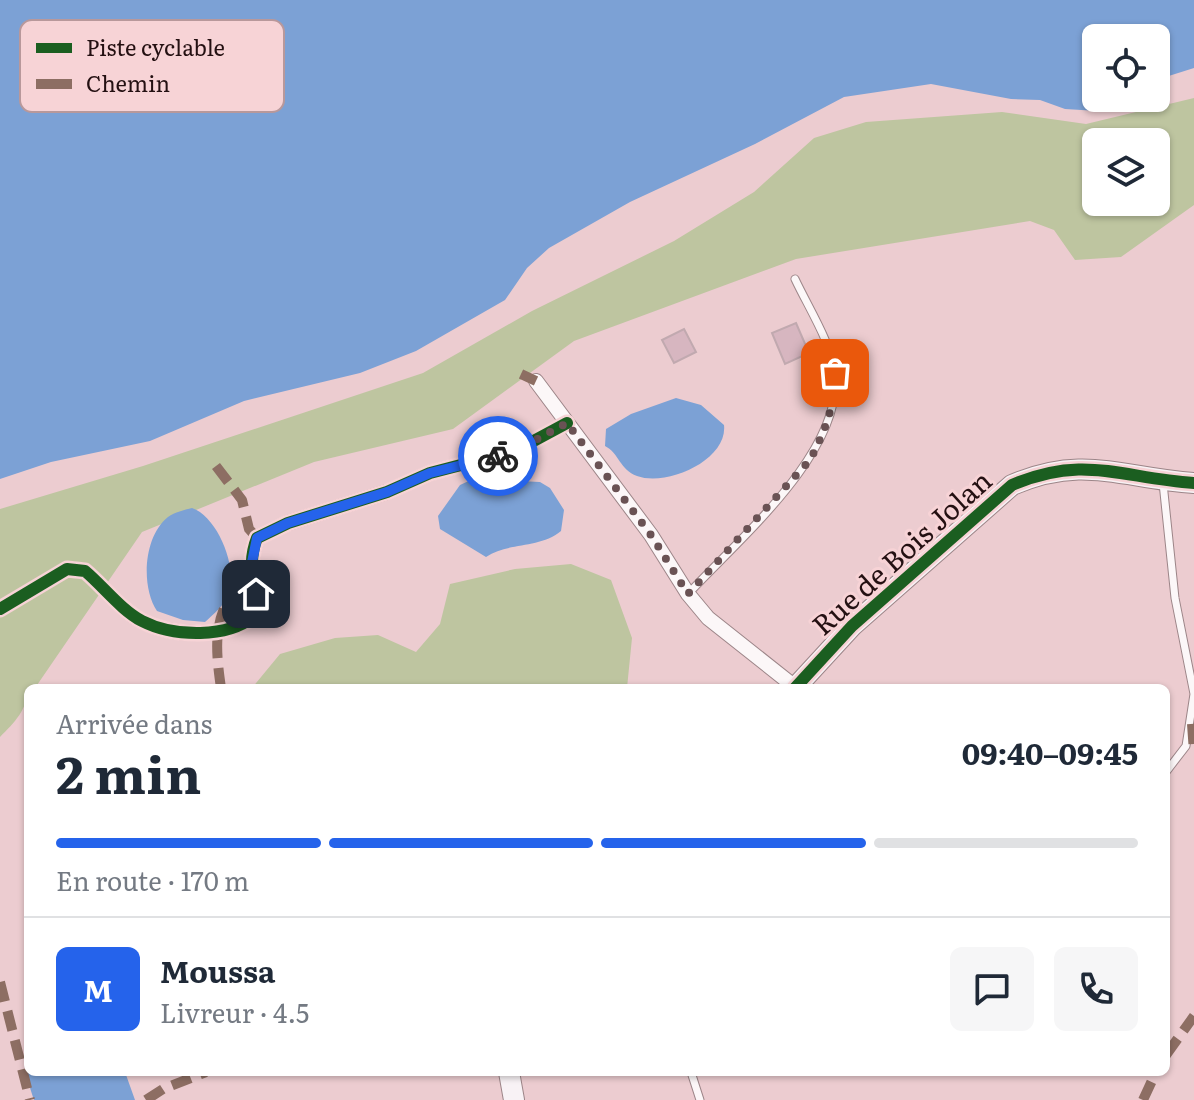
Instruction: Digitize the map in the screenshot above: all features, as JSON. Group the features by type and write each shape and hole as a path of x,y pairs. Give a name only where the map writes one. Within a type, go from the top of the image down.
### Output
{"street":[{"path":"536,381 651,535 688,594 708,618 790,684"},
{"path":"0,609 67,569 76,567 85,571 139,620 162,629 216,632 242,627 255,615 256,594 250,572 257,538 288,523 387,492 430,473 515,451 567,423"},
{"name":"Rue de Bois Jolan","path":"799,684 852,626 1012,485 1043,472 1081,467 1194,483"},
{"path":"510,1076 514,1100"}],"lane":[{"path":"688,594 792,482 810,460 823,435 835,390 835,373 795,279"},
{"path":"1163,481 1175,598 1194,694 1186,746 1170,767"},
{"path":"692,1076 700,1100"}],"green space":[{"path":"1194,98 1194,205 1121,257 1075,260 1054,230 1030,221 796,259 574,341 453,429 314,462 142,532 38,684 24,684 23,709 0,737 0,509 143,466 423,373 532,311 674,241 754,192 814,138 866,122 1002,112 1086,124 1136,112 1170,112 1170,104"},
{"path":"571,564 611,580 632,638 627,684 255,684 280,654 335,638 378,635 416,652 440,624 450,584 515,569"}],"water":[{"path":"0,0 1194,0 1194,68 1170,76 1170,24 1082,24 1082,110 1065,109 1040,100 1011,99 931,84 844,97 755,144 630,202 549,248 527,268 505,300 416,351 360,373 244,401 150,441 51,462 0,479"},
{"path":"676,398 701,405 724,425 723,438 706,459 679,474 650,478 631,473 605,446 606,429 631,414"},
{"path":"473,479 540,482 550,488 564,510 561,531 543,541 504,549 486,557 440,529 438,516 460,485"},
{"path":"192,508 201,513 218,532 231,571 227,598 205,622 183,620 157,611 148,589 147,562 153,537 168,517"},
{"path":"27,1076 126,1076 135,1100 34,1100"}],"building":[{"path":"796,323 809,353 785,364 772,333"},
{"path":"684,329 696,352 674,363 662,340"},
{"path":"852,373 856,389 843,393 839,377"}],"marked path":[{"path":"521,374 536,381"},
{"path":"216,466 242,500 249,529 257,538"},
{"path":"221,684 217,655 219,626 229,599 250,572"},
{"path":"1192,724 1194,752"},
{"path":"0,982 30,1100"},
{"path":"1170,1049 1194,1016"},
{"path":"146,1100 163,1089 196,1076"},
{"path":"1143,1100 1154,1076"}],"cycle path":[{"path":"0,609 67,569 85,571 127,611 155,626 200,633 231,628 255,615 252,567 257,538 288,523 387,492 430,473 515,451 567,423"},
{"path":"799,684 852,626 1012,485 1037,476 1082,469 1194,483"}],"way so far":[{"path":"498,456 515,451 567,423 651,535 688,594 810,460 823,435 835,390 835,373"}],"route":[{"path":"256,594 250,572 251,551 257,538 288,523 387,492 430,473 498,456"}]}
